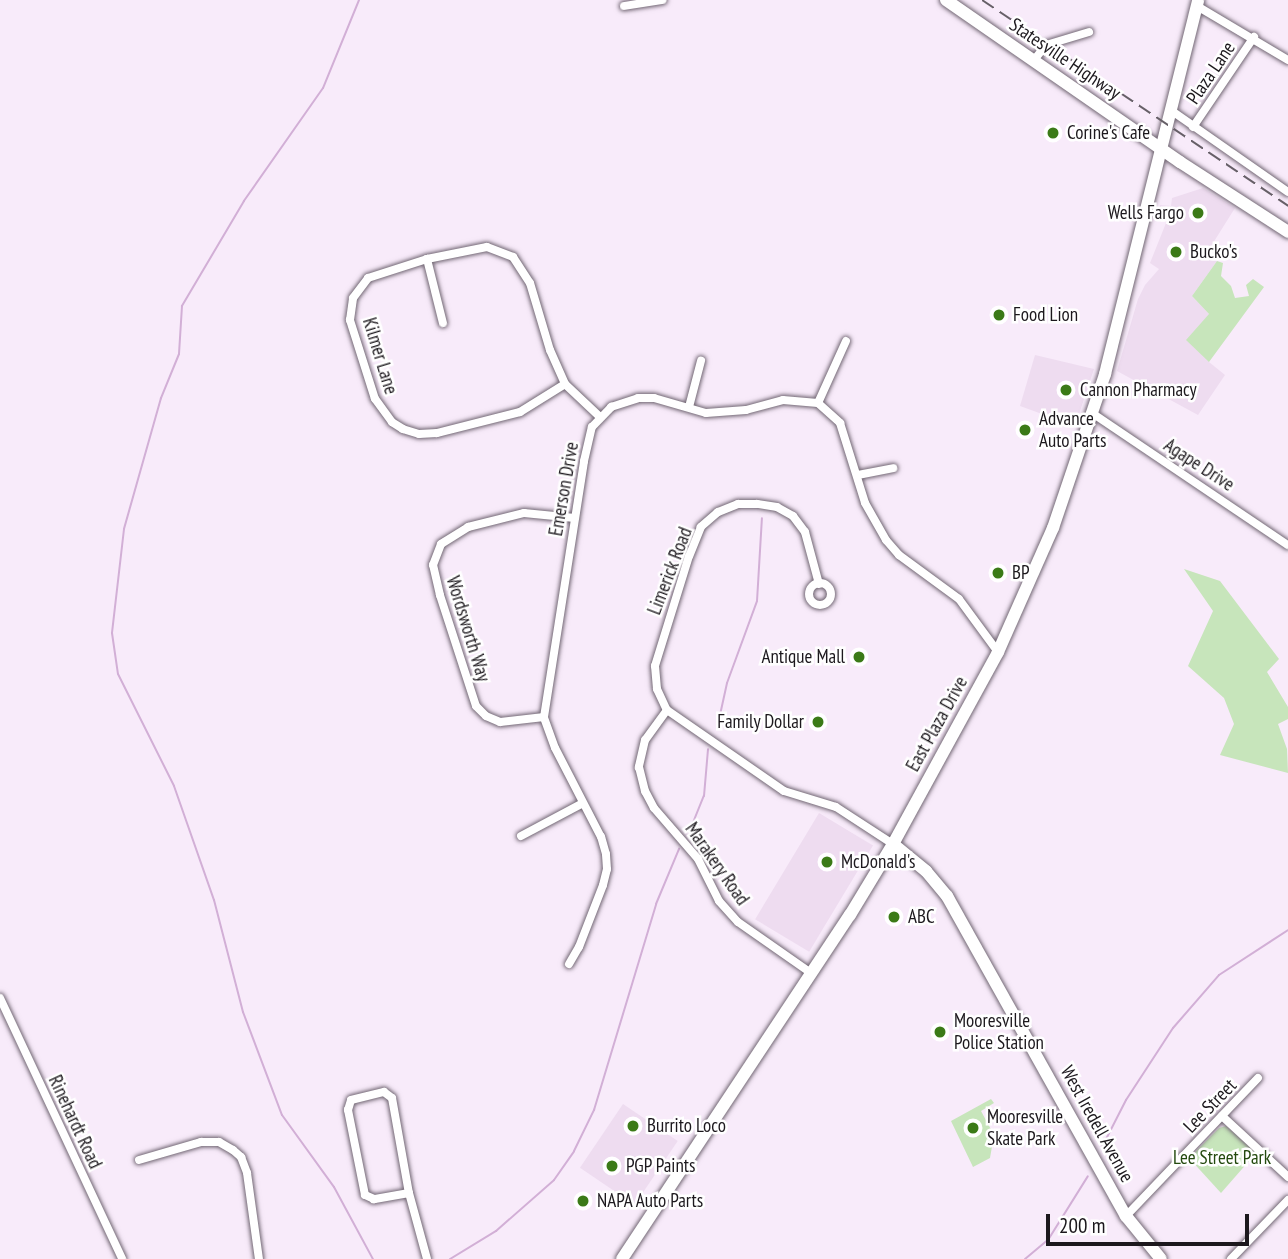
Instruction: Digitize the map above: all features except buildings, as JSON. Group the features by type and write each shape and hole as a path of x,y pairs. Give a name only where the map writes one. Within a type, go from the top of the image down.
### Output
{"main road":[{"name":"Statesville Highway","path":"946,0 1288,232"},
{"name":"East Plaza Drive","path":"622,1259 811,974 893,844 998,652 1053,528 1116,337 1198,3"},
{"name":"West Iredell Avenue","path":"893,844 926,871 947,896 1126,1216 1161,1259"}],"street":[{"path":"624,6 663,0"},
{"name":"Plaza Lane","path":"1198,3 1288,60"},
{"path":"1034,61 1046,45 1089,32"},
{"name":"Plaza Lane","path":"1194,127 1254,37"},
{"name":"Plaza Lane","path":"1172,111 1288,192"},
{"name":"Kilmer Lane","path":"565,384 531,407 437,433 419,434 392,422 375,399 350,320 353,298 368,278 427,260 487,247 513,257 530,283 550,350 565,384 599,416"},
{"path":"427,260 443,323"},
{"path":"818,403 846,341"},
{"path":"689,407 701,362"},
{"path":"599,416 611,407 638,398 654,398 706,413 726,413 783,400 818,403 840,422 866,503 886,540 899,555 959,599 998,652"},
{"name":"Agape Drive","path":"1092,413 1288,545"},
{"name":"Emerson Drive","path":"569,964 593,914 607,869 600,837 555,748 544,717 575,518 592,427 599,416"},
{"path":"858,475 893,468"},
{"name":"Limerick Road","path":"667,710 657,689 655,666 689,556 701,527 718,512 738,504 757,504 777,507 793,516 805,532 818,584"},
{"name":"Wordsworth Way","path":"544,717 500,722 486,716 476,706 433,565 441,544 468,527 524,513 575,518"},
{"name":"West Iredell Avenue","path":"667,710 784,791 836,807 893,844"},
{"name":"Marakery Road","path":"667,710 645,740 639,767 653,808 684,840 698,859 719,901 738,922 811,974"},
{"path":"521,836 583,803"},
{"name":"Rinehardt Road","path":"0,998 121,1259"},
{"name":"Lee Street","path":"1126,1216 1258,1078"},
{"path":"409,1193 374,1199 365,1195 348,1110 351,1100 384,1092 392,1098 409,1193 427,1259"},
{"path":"1222,1116 1288,1177"},
{"path":"139,1160 201,1142 219,1142 233,1150 241,1157 247,1173 258,1259"},
{"path":"1231,1259 1288,1200"}],"shaded area":[{"path":"1203,188 1235,208 1203,259 1217,261 1192,296 1209,314 1209,362 1225,375 1198,415 1117,371 1138,299 1145,285 1159,269 1150,263 1166,223 1165,218 1156,218 1160,205 1171,206 1172,198"},
{"path":"1035,355 1094,369 1075,426 1020,406"},
{"name":"McDonald's","path":"819,813 873,845 809,952 755,919"},
{"path":"623,1104 678,1141 635,1205 580,1168"}],"green space":[{"path":"1217,261 1223,263 1221,276 1231,286 1235,298 1249,296 1246,285 1253,279 1264,287 1209,362 1186,340 1209,314 1192,296"},
{"path":"1184,569 1220,581 1279,659 1267,672 1288,707 1288,719 1278,724 1287,749 1288,773 1220,755 1234,724 1224,698 1188,666 1213,611"},
{"name":"Mooresville Skate Park","path":"991,1099 994,1103 981,1111 994,1135 990,1158 973,1167 951,1121"},
{"name":"Lee Street Park","path":"1226,1126 1256,1153 1221,1193 1189,1158 1219,1128"}],"waterway":[{"path":"359,0 323,88 244,201 182,306 179,354 161,398 124,529 112,633 118,674 174,786 214,900 243,1012 282,1115 334,1187 373,1259"},
{"path":"718,724 727,683 757,601 762,518"},
{"path":"690,830 704,796 708,749"},
{"path":"450,1259 496,1231 554,1180 574,1151 594,1110 656,904 679,849"},
{"path":"1102,1147 1126,1100 1173,1028 1219,975 1288,930"},
{"path":"1025,1259 1048,1240 1088,1176"}],"railway":[{"path":"982,0 1288,206"}],"place":[{"name":"Corine's Cafe","path":"1053,133"},
{"name":"Wells Fargo","path":"1198,213"},
{"name":"Bucko's","path":"1176,252"},
{"name":"Food Lion","path":"999,315"},
{"name":"Cannon Pharmacy","path":"1066,390"},
{"name":"Advance Auto Parts","path":"1025,430"},
{"name":"BP","path":"998,573"},
{"name":"Antique Mall","path":"859,657"},
{"name":"Family Dollar","path":"818,722"},
{"name":"McDonald's","path":"827,862"},
{"name":"ABC","path":"894,917"},
{"name":"Mooresville Police Station","path":"940,1032"},
{"name":"Burrito Loco","path":"633,1126"},
{"name":"Mooresville Skate Park","path":"973,1128"},
{"name":"PGP Paints","path":"612,1166"},
{"name":"NAPA Auto Parts","path":"583,1201"}]}
